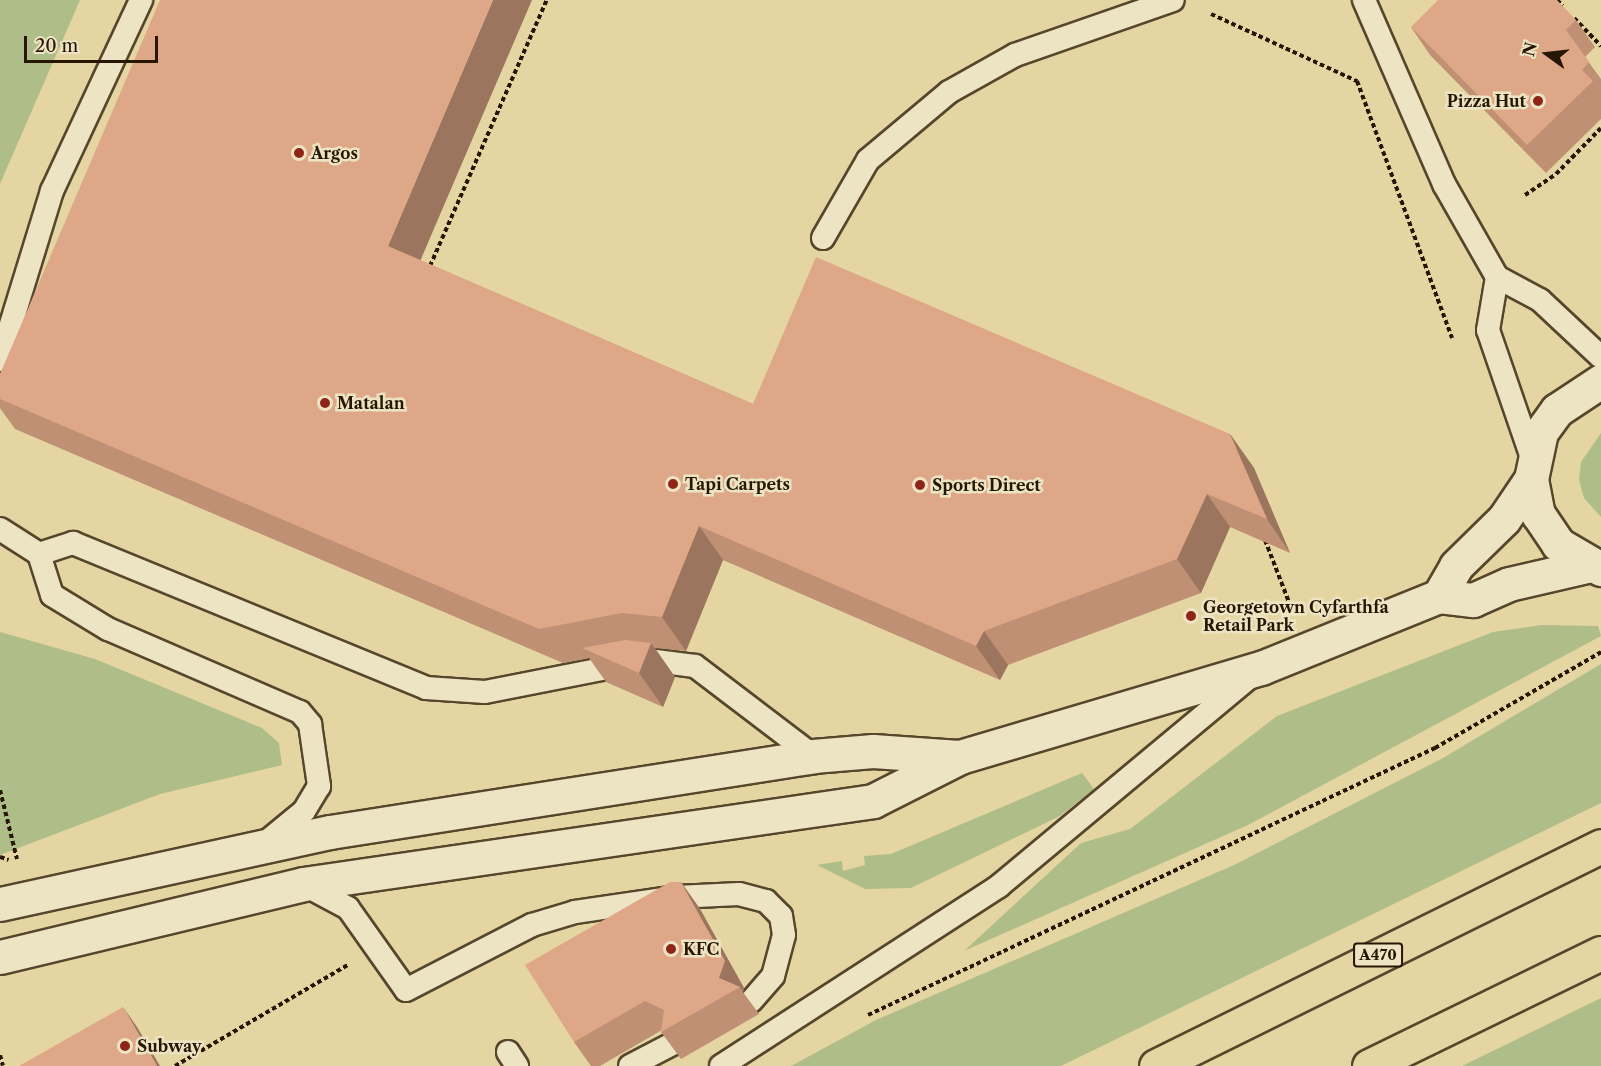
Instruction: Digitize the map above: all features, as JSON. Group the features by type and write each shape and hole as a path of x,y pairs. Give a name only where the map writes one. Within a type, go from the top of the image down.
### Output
{"highway":[{"name":"A470","path":"1156,1066 1601,846"},
{"path":"1369,1066 1601,953"}],"street":[{"path":"1439,596 1456,566 1504,519 1532,468 1557,410 1601,381"},
{"path":"1532,468 1539,514 1558,544 1594,568"},
{"path":"0,957 303,884 873,801 960,757 1261,668 1439,596 1473,600 1509,584 1594,568"},
{"path":"0,904 262,845 813,756 873,751 960,757"}],"lane":[{"path":"0,360 52,191 141,0"},
{"path":"822,238 868,160 949,92 1015,55 1173,0"},
{"path":"1364,0 1444,184 1497,278 1540,300 1601,357"},
{"path":"1497,278 1488,330 1532,468"},
{"path":"0,529 39,554 52,595 108,628 300,712 310,723 319,786 304,811 262,845"},
{"path":"39,554 73,543 426,688 484,692 648,660 695,666 813,756"},
{"path":"721,1066 999,886 1261,668"},
{"path":"303,884 348,908 406,990 532,925 575,912 676,897 739,894 766,901 781,916 784,936 773,976 752,1001"},
{"path":"630,1066 672,1044"}],"path":[{"path":"440,271 429,266 547,0"},
{"path":"1557,0 1601,46"},
{"path":"1211,14 1357,81 1456,349"},
{"path":"1525,195 1556,174 1601,128"},
{"path":"1264,537 1292,610"},
{"path":"864,1018 1435,748 1601,652"},
{"path":"0,790 18,864"},
{"path":"175,1066 352,963 348,953"},
{"path":"0,1055 3,1066"}],"green space":[{"path":"0,0 80,0 0,184"},
{"path":"1601,433 1601,517 1584,498 1579,480 1581,462"},
{"path":"1542,625 1598,626 1601,636 1248,825 964,951 1081,843 1130,829 1277,716 1493,632"},
{"path":"0,632 95,659 262,728 279,743 282,765 160,794 0,855"},
{"path":"1601,664 1601,803 1061,1066 791,1066 876,1020 1234,865 1443,758"},
{"path":"1082,773 1094,789 1060,816 911,888 865,889 817,865 842,861 843,871 865,865 864,856 891,854"},
{"path":"1601,998 1601,1066 1462,1066"}],"building":[{"path":"160,0 493,0 388,246 753,404 816,257 1230,434 1267,519 1207,494 1177,559 984,631 976,646 699,526 662,617 622,613 539,629 0,399 0,374"},
{"name":"Pizza Hut","path":"1438,0 1557,0 1576,20 1566,30 1589,62 1582,70 1593,81 1527,145 1411,27"},
{"path":"625,640 651,643 639,673 582,648"},
{"name":"KFC","path":"670,882 681,882 725,961 719,978 740,987 661,1032 664,1010 645,1001 574,1042 525,965"},
{"path":"123,1007 157,1066 19,1066"}],"place":[{"name":"Pizza Hut","path":"1538,101"},
{"name":"Argos","path":"299,153"},
{"name":"Matalan","path":"325,403"},
{"name":"Tapi Carpets","path":"673,484"},
{"name":"Sports Direct","path":"920,485"},
{"name":"Georgetown Cyfarthfa Retail Park","path":"1191,616"},
{"name":"KFC","path":"671,949"},
{"name":"Subway","path":"125,1046"}]}
